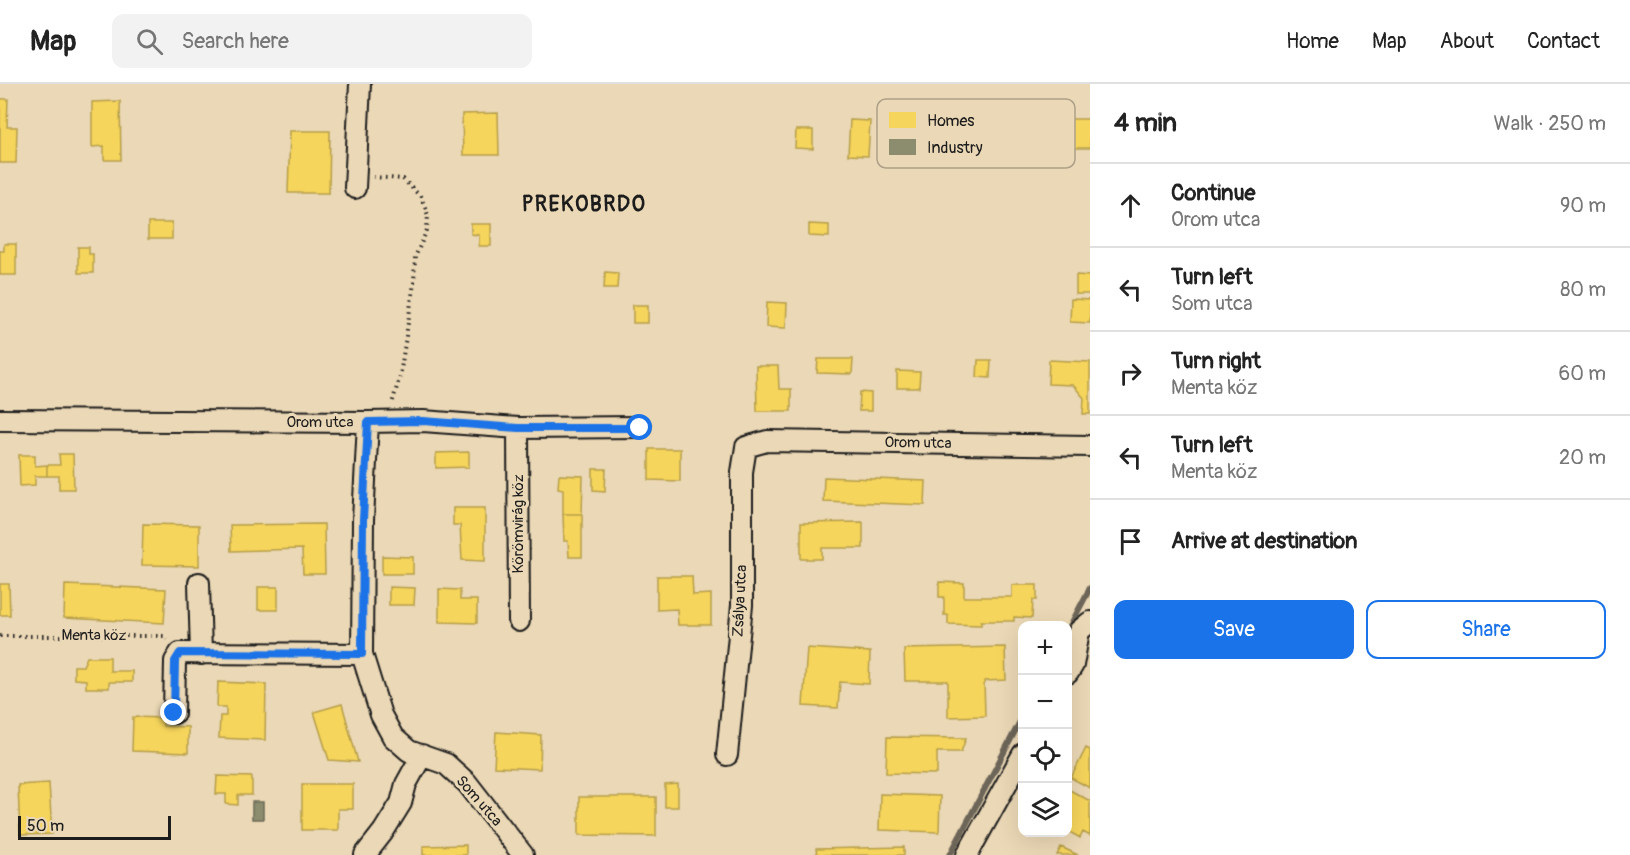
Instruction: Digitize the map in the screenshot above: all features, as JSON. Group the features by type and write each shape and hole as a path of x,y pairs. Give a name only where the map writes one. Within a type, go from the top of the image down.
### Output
{"street":[{"path":"355,182 360,84"},
{"name":"Orom utca","path":"0,420 423,421 518,428 640,428"},
{"name":"Som utca","path":"377,422 363,520 362,654 381,715 393,736 409,750 446,764 467,783 523,855"},
{"name":"Körömvirág köz","path":"518,428 519,621"},
{"name":"Orom utca","path":"747,447 767,441 1090,446"},
{"name":"Zsálya utca","path":"726,755 742,605 742,472 747,447"},
{"path":"199,583 201,654"},
{"path":"1072,667 1079,631 1090,622"},
{"path":"174,713 175,661 180,653 362,654"},
{"path":"365,855 401,803 406,784 422,755"},
{"path":"967,855 1018,763"}],"path":[{"path":"355,182 403,179 421,197 428,215 427,230 415,257 414,283 400,376 377,422"},
{"name":"Menta köz","path":"0,636 164,636 180,653"}],"building: Homes":[{"path":"0,99 8,99 7,127 17,127 16,163 0,163"},
{"path":"120,101 121,160 104,160 104,146 92,147 92,102"},
{"path":"498,113 499,155 463,155 462,114"},
{"path":"1075,119 1090,119 1090,148 1075,148"},
{"path":"850,120 870,121 868,156 848,155"},
{"path":"796,130 813,130 813,149 795,148"},
{"path":"290,131 330,131 329,193 288,193"},
{"path":"148,223 172,223 172,239 148,239"},
{"path":"471,224 491,224 491,246 479,246 479,235 471,234"},
{"path":"809,224 829,225 829,237 809,236"},
{"path":"4,244 16,244 16,275 0,275 0,251 4,251"},
{"path":"78,247 89,247 89,254 93,254 93,273 78,273"},
{"path":"605,272 618,273 617,288 604,288"},
{"path":"1076,275 1090,276 1090,294 1076,294"},
{"path":"1071,299 1090,300 1090,323 1070,322"},
{"path":"767,302 787,303 786,328 766,327"},
{"path":"633,305 648,305 648,323 633,323"},
{"path":"818,359 853,359 852,374 817,373"},
{"path":"978,360 991,360 990,378 977,377"},
{"path":"1049,360 1090,362 1090,414 1083,414 1084,398 1073,385 1048,384"},
{"path":"756,366 778,366 779,389 791,389 791,411 757,411"},
{"path":"897,371 920,372 919,388 897,388"},
{"path":"860,392 871,393 871,411 859,411"},
{"path":"649,449 680,449 680,481 649,480"},
{"path":"469,452 469,467 436,468 436,453"},
{"path":"59,454 73,454 74,489 59,489 59,476 47,476 47,465 60,465"},
{"path":"19,455 35,455 35,466 47,465 47,476 35,476 35,485 20,486"},
{"path":"593,469 606,469 605,491 593,490"},
{"path":"559,475 583,476 582,514 563,514 563,489 558,488"},
{"path":"824,477 926,481 925,505 823,501"},
{"path":"453,508 485,508 485,561 462,560 460,525 453,525"},
{"path":"563,514 582,514 582,557 569,557 568,541 564,541"},
{"path":"863,522 863,548 822,548 822,559 801,559 801,523"},
{"path":"143,524 199,525 199,566 142,565"},
{"path":"324,524 325,574 303,574 302,549 231,551 230,525"},
{"path":"382,556 413,557 413,574 382,574"},
{"path":"657,576 692,576 693,595 711,594 711,625 678,625 677,609 657,610"},
{"path":"939,582 964,583 964,597 1012,597 1012,585 1037,585 1037,600 1033,600 1032,618 1014,617 1014,621 981,621 981,625 948,624 948,615 944,615 944,597 939,597"},
{"path":"0,584 9,584 10,615 0,615"},
{"path":"65,585 166,589 164,623 64,618"},
{"path":"258,587 278,587 278,610 258,610"},
{"path":"389,587 415,588 414,605 389,605"},
{"path":"439,589 460,590 460,600 477,600 477,623 439,622"},
{"path":"1005,647 1006,680 984,681 985,716 948,717 948,681 905,681 904,649"},
{"path":"807,648 870,652 869,684 840,682 838,708 803,706"},
{"path":"87,657 110,657 110,671 132,671 132,682 109,682 109,688 86,688 86,680 74,679 74,666 83,666"},
{"path":"218,682 266,684 265,740 219,738 220,716 226,716 226,707 217,707"},
{"path":"342,704 358,762 329,760 314,712"},
{"path":"133,717 163,718 163,726 188,727 188,753 132,751"},
{"path":"496,732 541,735 540,769 494,767"},
{"path":"887,737 966,738 961,752 937,752 937,774 886,773"},
{"path":"1086,748 1090,750 1090,788 1072,779"},
{"path":"217,776 252,777 252,795 238,795 238,805 226,804 226,794 216,794"},
{"path":"49,783 52,834 20,835 18,785"},
{"path":"302,784 353,784 353,809 338,809 338,830 302,830"},
{"path":"678,784 678,807 665,807 665,785"},
{"path":"1072,791 1090,801 1090,836 1083,832 1080,838 1072,833"},
{"path":"880,794 940,796 939,832 879,830"},
{"path":"579,797 656,797 656,836 579,835"},
{"path":"466,845 466,855 423,855 423,846"},
{"path":"904,847 904,855 817,855 816,849"},
{"path":"1061,847 1078,855 1057,855"}],"building: Industry":[{"path":"252,802 263,802 263,819 252,819"}],"waterway":[{"path":"1072,622 1090,588"},
{"path":"950,855 1018,726"}],"district":[{"name":"PREKOBRDO","path":"584,204"}],"route":[{"path":"174,713 175,661 180,653 362,654 363,520 368,422 423,421 518,428 640,428"}]}
